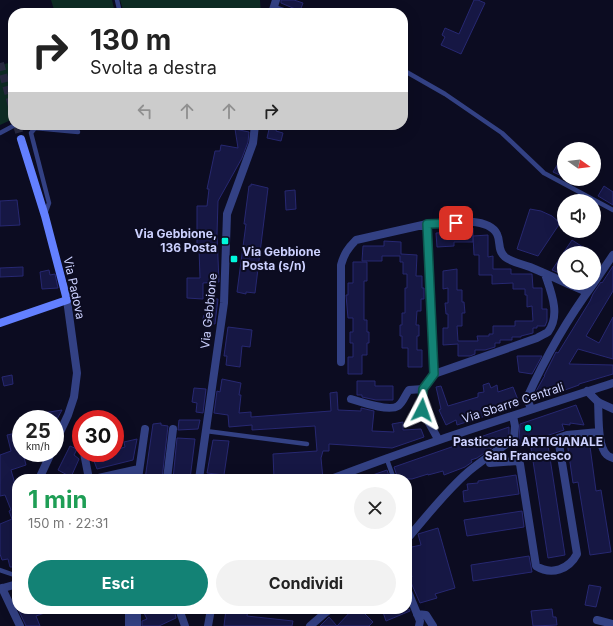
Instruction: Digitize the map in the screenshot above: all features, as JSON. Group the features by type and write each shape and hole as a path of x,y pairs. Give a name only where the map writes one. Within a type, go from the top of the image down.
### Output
{"main road":[{"name":"Via Padova","path":"21,139 45,216 66,300"},
{"path":"0,323 66,300"}],"street":[{"name":"Via Gebbione","path":"200,474 224,303 227,214 253,143 254,130"},
{"path":"341,362 342,265 346,251 356,240 427,224 470,222 486,225 493,228 498,236 501,252 506,258 557,279"},
{"path":"427,224 434,374"},
{"path":"601,273 613,255"},
{"path":"438,440 422,410 423,389 434,374 537,338 547,332 554,320 554,302 546,274"},
{"path":"531,409 527,398 577,306 587,292 582,290"},
{"name":"Via Padova","path":"64,424 74,397 77,373 66,300"},
{"name":"Via Sbarre Centrali","path":"344,474 386,457 587,392 613,382"},
{"path":"351,399 394,408 402,402 404,395 409,390 423,389"},
{"path":"587,392 598,402 613,409"},
{"path":"598,402 600,416 599,432 604,450 607,455 613,458"},
{"path":"412,533 444,496 468,472 485,458 514,439 515,426 513,416"},
{"path":"138,474 145,429"},
{"path":"167,474 173,429"},
{"path":"490,463 517,461 520,464 536,566 542,570 560,570 574,560 577,554 558,438 567,435 599,432"},
{"path":"41,474 47,462"},
{"path":"86,462 88,474"},
{"path":"116,474 139,469"},
{"path":"12,586 1,589 12,610"},
{"path":"412,601 420,621 418,626"},
{"path":"14,614 20,626"},
{"path":"129,614 130,626"},
{"path":"137,614 137,626"},
{"path":"181,614 185,626"},
{"path":"208,626 210,614"},
{"path":"310,626 323,614"},
{"path":"417,614 426,615 433,626"},
{"path":"597,620 613,624"}],"lane":[{"path":"408,73 445,94 502,133 544,173 613,210"},
{"path":"33,130 31,133 50,203 45,216"},
{"path":"56,130 78,132"},
{"path":"206,432 307,444"},
{"path":"386,457 392,474"},
{"path":"0,570 12,574"}],"green space":[{"path":"51,0 112,0 114,8 53,8"},
{"path":"120,0 260,0 261,8 122,8"},
{"path":"8,63 8,121 0,125 0,65"}],"building":[{"path":"281,0 294,0 303,3 301,8 293,8 281,3"},
{"path":"474,0 485,3 461,54 441,45 445,37 442,35 445,28 459,34"},
{"path":"235,130 249,132 248,142 242,158 218,201 217,234 219,282 203,283 203,299 187,298 187,278 200,278 199,248 197,248 197,206 207,206 209,189 207,189 215,151 220,151 221,145 238,148"},
{"path":"269,130 276,130 283,133 281,141 267,138"},
{"path":"557,165 557,174 553,172"},
{"path":"251,184 268,188 255,293 246,292 246,294 237,292 246,224 244,224 249,186 251,186"},
{"path":"604,186 613,192 613,205 601,198 601,194 599,194"},
{"path":"295,190 296,209 286,210 285,191"},
{"path":"17,200 20,225 0,226 0,201"},
{"path":"530,209 541,211 552,216 557,220 557,228 538,256 517,249"},
{"path":"456,228 473,228 473,242 454,242 454,246 437,247 436,233 456,232"},
{"path":"488,235 488,257 493,256 493,269 511,269 511,274 532,274 533,288 542,288 542,309 547,309 547,321 545,326 537,326 537,328 533,328 533,333 521,337 512,337 512,340 500,340 500,343 495,343 495,347 485,350 475,350 475,354 470,356 458,356 458,344 443,345 443,328 448,328 448,314 446,314 445,303 448,303 448,288 443,289 443,271 457,269 457,290 462,290 462,302 464,302 465,313 462,313 462,326 457,326 458,341 478,341 477,336 489,336 489,334 493,334 493,326 515,326 515,321 533,321 532,306 527,307 527,295 525,295 525,289 513,289 513,283 492,284 492,275 479,275 479,255 474,255 473,236"},
{"path":"572,240 581,246 568,246"},
{"path":"384,241 401,242 401,254 417,255 416,276 422,276 422,288 424,288 424,299 421,299 421,311 417,311 416,325 419,325 417,350 422,350 422,367 408,367 408,348 402,348 400,325 402,325 402,313 405,313 405,288 407,288 407,274 403,274 403,262 400,262 400,256 382,256 382,261 362,261 363,246 384,246"},
{"path":"353,262 367,262 367,281 364,281 364,320 367,320 369,343 367,343 367,355 362,355 362,374 348,374 348,357 353,357 353,343 350,343 350,332 353,332 353,318 348,318 346,295 348,295 348,283 353,283"},
{"path":"557,262 557,272 552,270"},
{"path":"613,266 613,291 586,336 599,343 613,317 613,359 578,349 569,364 613,365 613,374 579,384 537,400 535,393 556,352 558,353 596,290 601,290 601,282 602,283"},
{"path":"23,267 23,276 0,277 0,268"},
{"path":"49,270 50,275 55,274 58,288 42,289 40,272"},
{"path":"208,299 218,299 215,324 202,322 204,315 207,315"},
{"path":"228,327 252,330 250,347 242,346 240,367 226,365 227,356 224,356"},
{"path":"517,356 542,356 532,374 519,372"},
{"path":"12,375 13,384 4,386 2,377"},
{"path":"222,379 241,383 239,413 251,412 251,417 331,411 330,393 337,392 338,410 361,411 361,408 374,411 372,431 394,432 392,424 403,422 403,430 421,429 424,437 392,448 329,444 329,451 323,451 321,458 323,474 274,474 273,454 317,451 315,426 252,430 252,425 229,427 228,415 214,413 217,391 220,392"},
{"path":"357,381 375,381 375,386 393,386 393,400 376,400 362,397 362,395 357,395"},
{"path":"489,383 491,388 497,385 498,392 513,387 520,405 457,425 456,420 446,425 439,410 441,409 436,387 441,386 448,406 478,397 478,393 484,392 483,385"},
{"path":"194,388 206,389 203,413 196,412 197,403 192,402"},
{"path":"576,405 584,425 570,423 570,425 562,424 564,430 516,446 519,439 520,424"},
{"path":"179,420 200,420 198,429 178,430"},
{"path":"161,423 161,425 168,426 163,474 146,474 153,424"},
{"path":"509,427 509,436 477,458 471,460 472,462 465,467 444,475 443,471 412,479 412,474 396,474 394,467"},
{"path":"12,434 12,462 25,462 26,465 11,470 12,519 9,511 11,510 5,495 0,496 0,455 11,451 7,435"},
{"path":"177,438 195,439 191,474 173,474"},
{"path":"137,439 133,460 97,469 94,462 124,462 124,442"},
{"path":"589,439 596,491 601,490 611,552 590,555 578,482 573,483 567,442"},
{"path":"213,440 229,441 224,474 207,473"},
{"path":"548,445 565,555 548,558 531,448"},
{"path":"70,446 72,447 72,462 78,462 72,474 65,474 58,470 62,462 64,462 64,458"},
{"path":"387,470 388,474 376,474"},
{"path":"516,475 519,494 464,502 463,491 468,490 467,484"},
{"path":"522,511 524,527 467,536 464,520"},
{"path":"12,519 12,567 10,567 8,559 2,560 0,554 0,524"},
{"path":"438,528 455,588 435,594 437,598 420,603 412,585 412,547 421,545 418,534"},
{"path":"529,556 532,572 473,581 471,565"},
{"path":"589,585 601,587 596,607 585,605"},
{"path":"552,609 553,617 556,617 557,625 533,626 531,611"},
{"path":"20,614 42,614 36,616 40,626 26,626"},
{"path":"144,614 175,614 176,618 159,626 142,626 142,621 147,619"},
{"path":"225,614 247,614 247,616 293,621 292,626 224,626"},
{"path":"348,614 365,614 373,622 369,626 337,626"},
{"path":"384,614 403,614 386,621"},
{"path":"329,617 337,626 320,626"}],"tunnel":[{"path":"0,63 8,92"},
{"path":"18,130 21,139"}],"place":[{"name":"Via Gebbione, 136 Posta","path":"225,241"},
{"name":"Via Gebbione Posta (s/n)","path":"234,259"},
{"name":"Pasticceria ARTIGIANALE San Francesco","path":"528,428"}],"route":[{"path":"422,410 423,389 434,374 427,224 456,223"}]}
